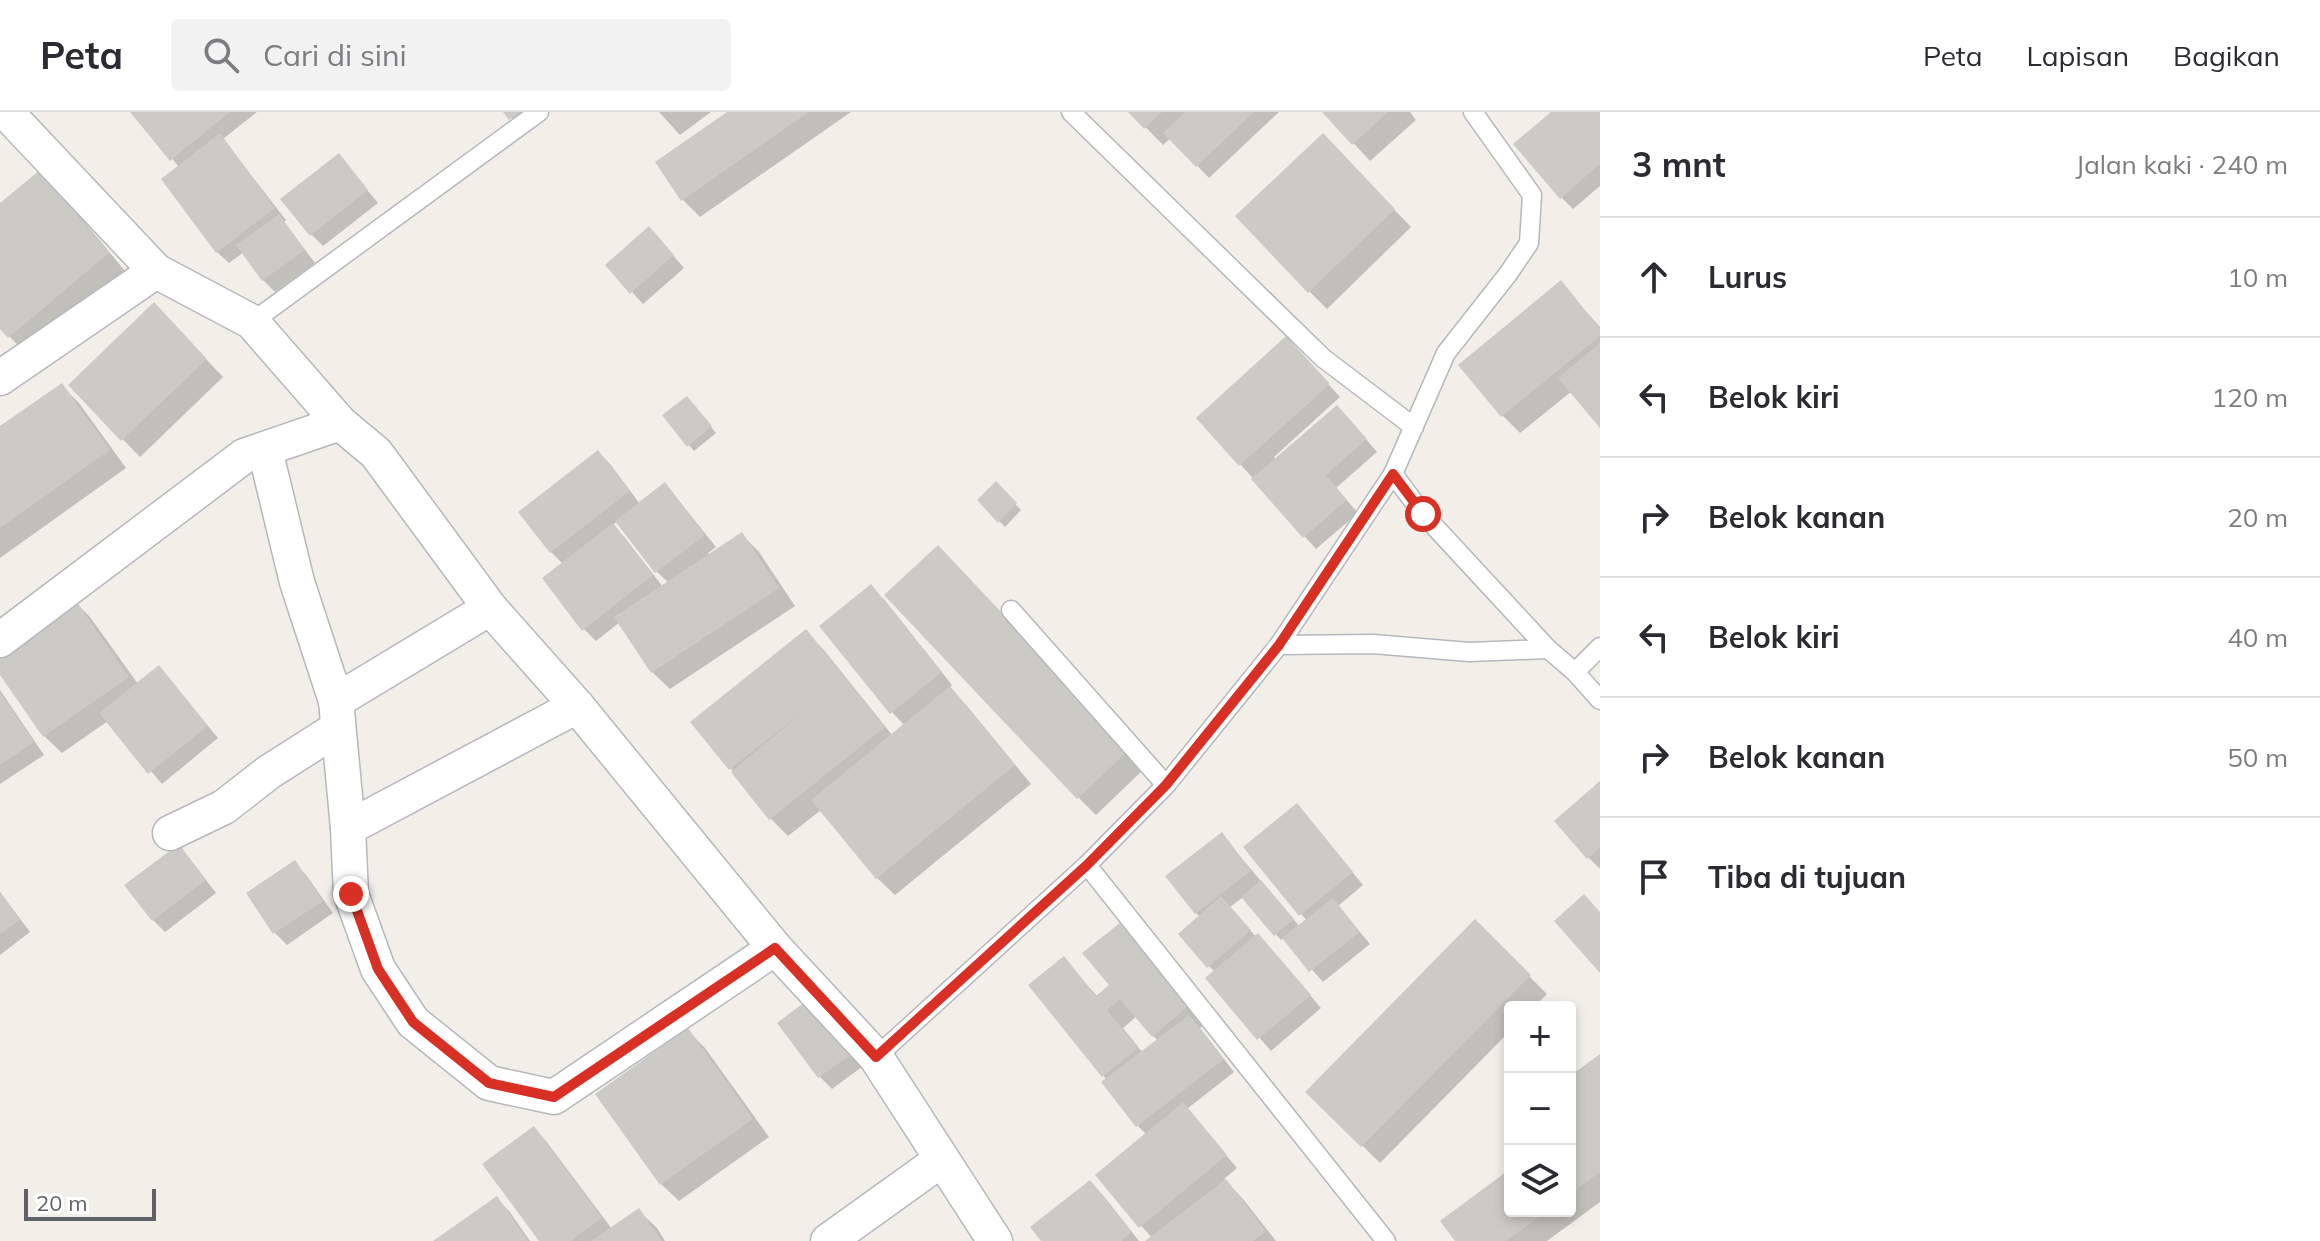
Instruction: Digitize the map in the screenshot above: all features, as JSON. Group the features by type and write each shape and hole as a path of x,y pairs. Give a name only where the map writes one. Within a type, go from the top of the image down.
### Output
{"street":[{"path":"6,112 156,271 252,322 340,423 376,453 490,608 577,706 775,948 876,1057 995,1241"},
{"path":"0,378 156,271"},
{"path":"0,640 244,456 340,423"},
{"path":"265,450 297,582 337,714 351,894 378,969 413,1022 489,1083 554,1097 775,948"},
{"path":"170,833 224,807 337,714 490,608"},
{"path":"348,828 577,706"},
{"path":"828,1241 941,1160"}],"lane":[{"path":"252,322 539,112"},
{"path":"1071,112 1323,358 1414,427"},
{"path":"876,1057 1087,865 1166,785 1279,645 1393,474 1446,353 1529,243 1532,195 1473,112"},
{"path":"1393,474 1423,514 1548,649 1575,672 1600,700"},
{"path":"1011,610 1166,785"},
{"path":"1279,645 1373,644 1469,652 1548,649"},
{"path":"1575,672 1600,647"},
{"path":"1087,865 1386,1241"}],"building":[{"path":"130,112 230,112 170,161"},
{"path":"503,112 519,112 509,120"},
{"path":"727,112 809,112 681,201 655,162"},
{"path":"1128,112 1162,112 1144,129"},
{"path":"1185,112 1254,112 1196,167 1163,133"},
{"path":"1322,112 1388,112 1352,145"},
{"path":"1551,112 1600,112 1600,164 1560,199 1513,144"},
{"path":"220,133 275,208 216,253 161,179"},
{"path":"1323,133 1395,209 1308,293 1235,216"},
{"path":"339,153 368,190 310,236 280,199"},
{"path":"40,170 109,253 8,338 0,329 0,203"},
{"path":"279,214 305,250 262,281 236,245"},
{"path":"649,226 674,255 630,294 605,265"},
{"path":"1561,280 1600,329 1600,336 1501,417 1458,365"},
{"path":"154,302 207,359 121,441 68,385"},
{"path":"1286,336 1330,384 1239,466 1196,418"},
{"path":"1600,343 1600,428 1558,378"},
{"path":"62,383 110,450 0,528 0,426"},
{"path":"687,396 712,426 687,447 662,415"},
{"path":"1337,405 1367,439 1326,475 1347,500 1303,538 1251,479"},
{"path":"598,450 630,491 550,553 518,512"},
{"path":"996,481 1017,503 998,523 977,500"},
{"path":"665,482 705,535 655,573 615,521"},
{"path":"613,523 653,575 582,631 542,578"},
{"path":"742,532 779,588 651,673 614,617"},
{"path":"938,545 1130,749 1077,799 884,595"},
{"path":"871,584 942,672 890,714 819,626"},
{"path":"73,597 129,677 43,737 0,675 0,648"},
{"path":"806,629 885,727 769,820 731,772 805,710 729,770 690,722"},
{"path":"159,665 208,726 148,774 99,713"},
{"path":"950,686 1015,765 876,879 811,800"},
{"path":"0,693 34,742 0,765"},
{"path":"1600,781 1600,848 1587,859 1554,821"},
{"path":"1297,803 1353,872 1299,916 1243,847"},
{"path":"1222,832 1251,871 1195,914 1165,876"},
{"path":"179,844 206,880 152,921 124,885"},
{"path":"295,860 323,901 273,934 246,893"},
{"path":"1261,880 1294,919 1274,936 1241,897"},
{"path":"0,892 20,920 0,934"},
{"path":"1584,894 1600,912 1600,973 1554,921"},
{"path":"1221,896 1251,930 1207,968 1178,934"},
{"path":"1333,898 1360,932 1309,972 1282,938"},
{"path":"1475,919 1531,975 1361,1147 1305,1092"},
{"path":"1120,923 1188,1006 1152,1037 1120,999 1107,1010 1138,1048 1102,1077 1028,985 1064,956 1096,996 1109,985 1082,953"},
{"path":"1258,933 1311,995 1257,1040 1205,978"},
{"path":"814,995 856,1051 818,1078 777,1023"},
{"path":"1189,1015 1224,1059 1136,1127 1101,1082"},
{"path":"688,1028 753,1119 660,1185 595,1094"},
{"path":"1600,1054 1600,1172 1576,1190 1576,1073"},
{"path":"1183,1102 1227,1155 1139,1228 1095,1175"},
{"path":"534,1126 602,1218 571,1241 539,1241 482,1164"},
{"path":"1504,1173 1504,1217 1539,1217 1506,1241 1455,1241 1440,1221"},
{"path":"1226,1179 1266,1231 1253,1241 1145,1241"},
{"path":"1090,1180 1132,1232 1121,1241 1041,1241 1030,1227"},
{"path":"497,1196 528,1241 433,1241"},
{"path":"639,1208 662,1241 591,1241"}],"route":[{"path":"351,894 378,969 413,1022 489,1083 554,1097 775,948 876,1057 1087,865 1166,785 1279,645 1393,474 1423,514"}]}
